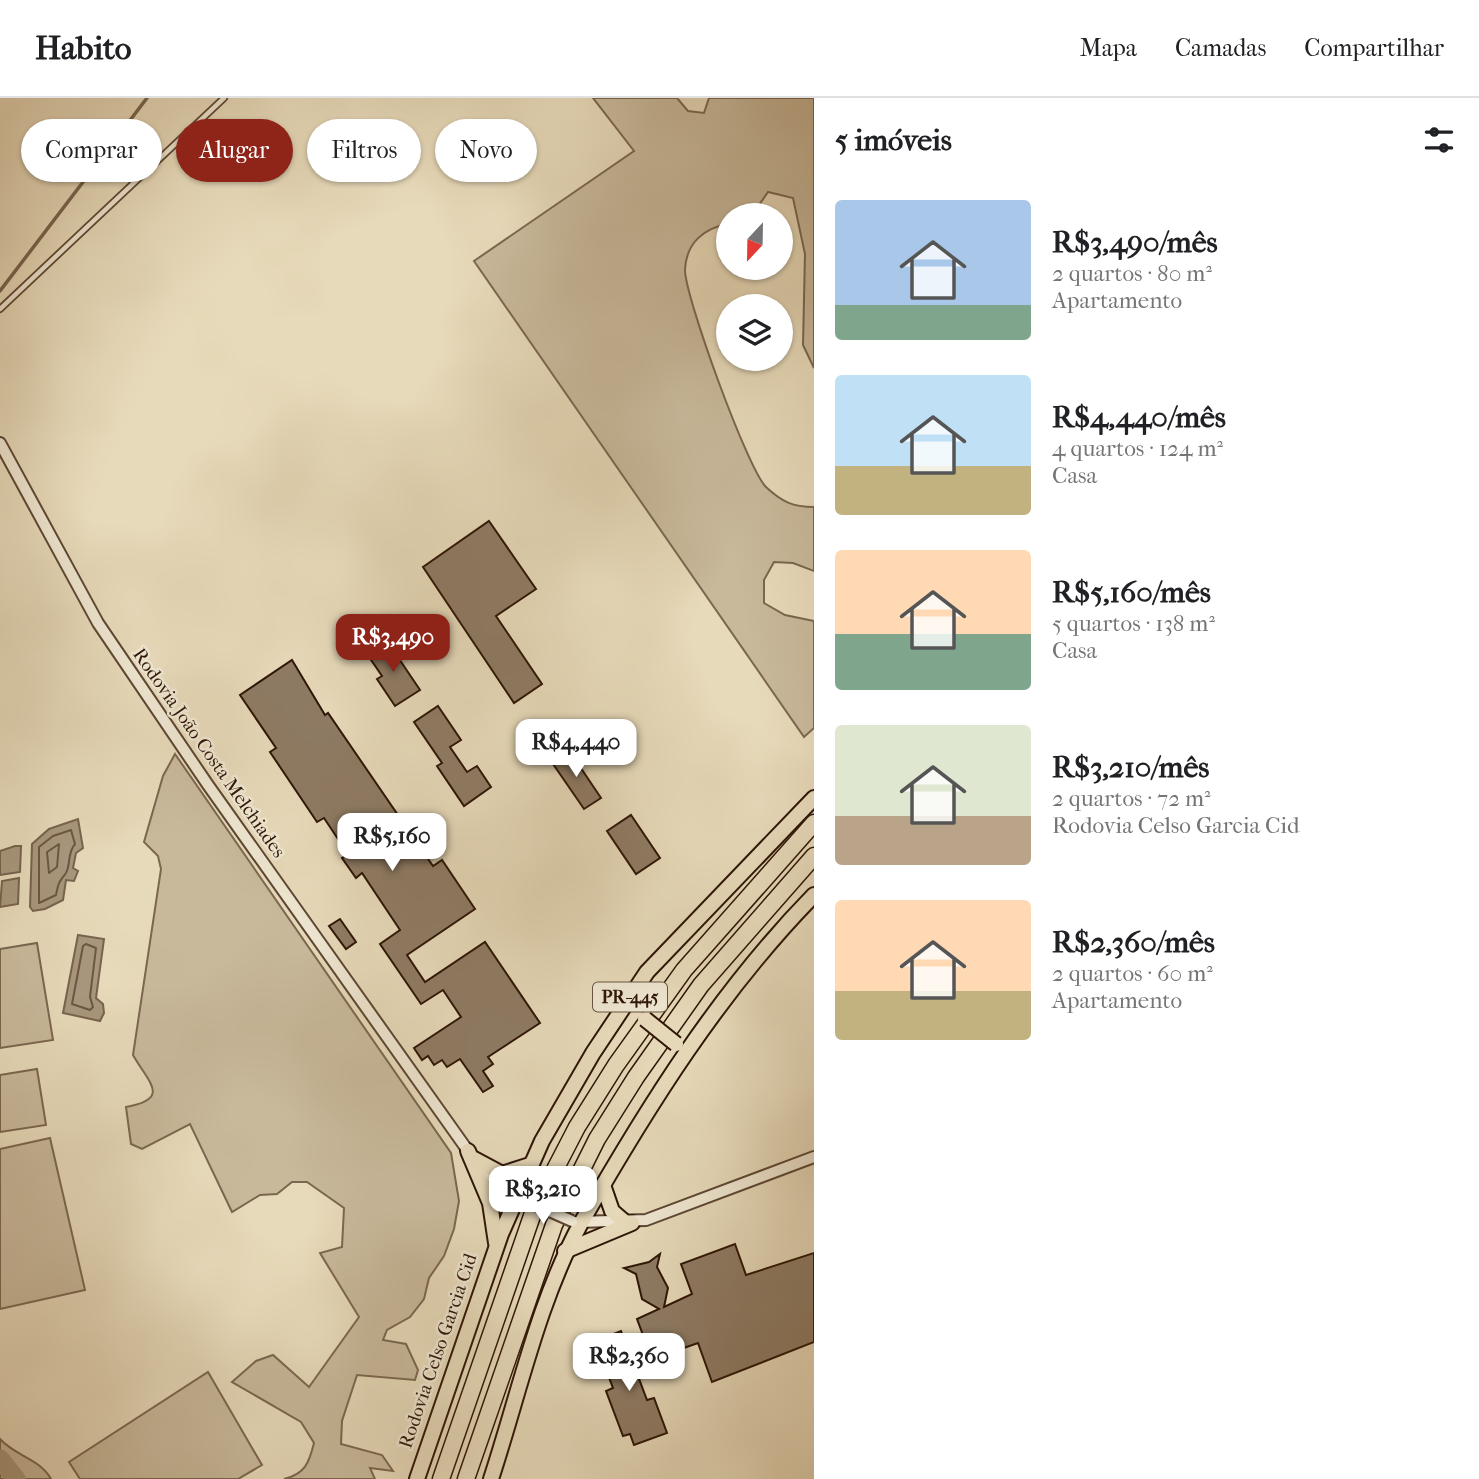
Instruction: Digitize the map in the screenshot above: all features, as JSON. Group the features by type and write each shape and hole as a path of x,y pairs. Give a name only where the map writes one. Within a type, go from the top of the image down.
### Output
{"highway":[{"name":"Rodovia Celso Garcia Cid","path":"417,1479 496,1248 522,1198 530,1166 593,1053 647,972 814,798"},
{"name":"PR-445","path":"441,1479 534,1210 577,1127 684,970 814,823"},
{"name":"PR-445","path":"466,1479 554,1224 597,1139 636,1077 701,985 814,856"},
{"path":"491,1479 565,1251 577,1222 603,1185 680,1048 814,895"},
{"path":"625,1004 680,1048"},
{"path":"471,1156 502,1174 530,1166"},
{"path":"471,1156 490,1203 496,1248"},
{"path":"603,1185 612,1212 629,1223"},
{"path":"565,1251 629,1223"}],"street":[{"name":"Rodovia João Costa Melchiades","path":"0,443 98,623 208,785 486,1177 522,1198 577,1222"},
{"path":"577,1222 629,1223 646,1220 814,1157"}],"lane":[{"path":"0,309 224,98"}],"shaded area":[{"path":"593,98 677,98 688,111 704,113 709,98 814,98 814,368 803,345 805,254 793,198 768,192 760,203 716,203 716,227 698,238 689,252 685,270 706,346 732,418 757,474 766,487 783,500 794,505 814,507 814,571 793,563 774,562 764,580 764,603 785,615 814,621 814,728 804,737 474,261 634,151"},
{"path":"175,754 451,1153 459,1201 454,1229 444,1256 429,1278 424,1299 410,1317 387,1330 383,1340 406,1344 418,1370 415,1380 357,1375 342,1421 341,1444 382,1455 393,1471 370,1468 375,1479 284,1479 297,1474 305,1467 314,1443 301,1422 232,1382 256,1361 273,1355 309,1387 359,1317 320,1253 342,1247 344,1208 307,1182 292,1182 277,1194 260,1195 232,1212 190,1124 142,1149 131,1144 126,1107 140,1104 152,1094 150,1081 133,1055 161,869 158,856 144,842 163,776"},
{"path":"37,943 53,1040 0,1048 0,949"},
{"path":"37,1069 46,1125 0,1132 0,1075"},
{"path":"50,1138 85,1290 0,1309 0,1149"},
{"path":"208,1372 262,1465 238,1479 80,1479 69,1462"},
{"path":"0,1439 40,1466 51,1479 0,1479"}],"water":[{"path":"78,819 83,848 76,853 73,868 78,871 74,881 66,880 63,900 45,909 33,911 30,907 32,844 49,829"},
{"path":"21,846 20,872 0,875 0,851"},
{"path":"19,878 18,904 0,907 2,881"},
{"path":"78,935 104,939 96,998 103,1004 104,1013 100,1021 63,1013"}],"building":[{"path":"489,521 536,589 496,616 542,684 514,703 423,567"},
{"path":"387,641 420,690 395,706 377,679 382,676 367,654"},
{"path":"292,660 325,715 328,713 433,866 442,860 475,909 407,955 425,982 485,942 540,1023 488,1057 493,1064 483,1071 493,1086 483,1092 460,1059 447,1067 442,1060 434,1065 428,1056 422,1060 414,1048 461,1017 443,990 421,1004 380,944 400,930 362,873 356,878 342,858 348,854 324,818 317,822 270,752 276,748 240,695"},
{"path":"438,706 461,740 450,747 467,772 477,766 491,787 464,806 437,766 442,763 414,722"},
{"path":"568,749 601,798 584,809 551,761"},
{"path":"631,815 660,858 636,874 607,831"},
{"path":"340,919 356,942 346,949 329,926"},
{"path":"735,1244 746,1275 814,1253 814,1342 712,1382 698,1343 652,1359 637,1319 659,1309 642,1299 636,1274 624,1268 649,1262 660,1254 657,1267 668,1288 664,1307 692,1294 681,1264"},
{"path":"621,1331 647,1400 654,1398 667,1433 634,1445 630,1434 623,1436 606,1391 613,1388 595,1341"}],"waterway":[{"path":"0,291 147,98"},
{"path":"0,1459 16,1479"}]}
